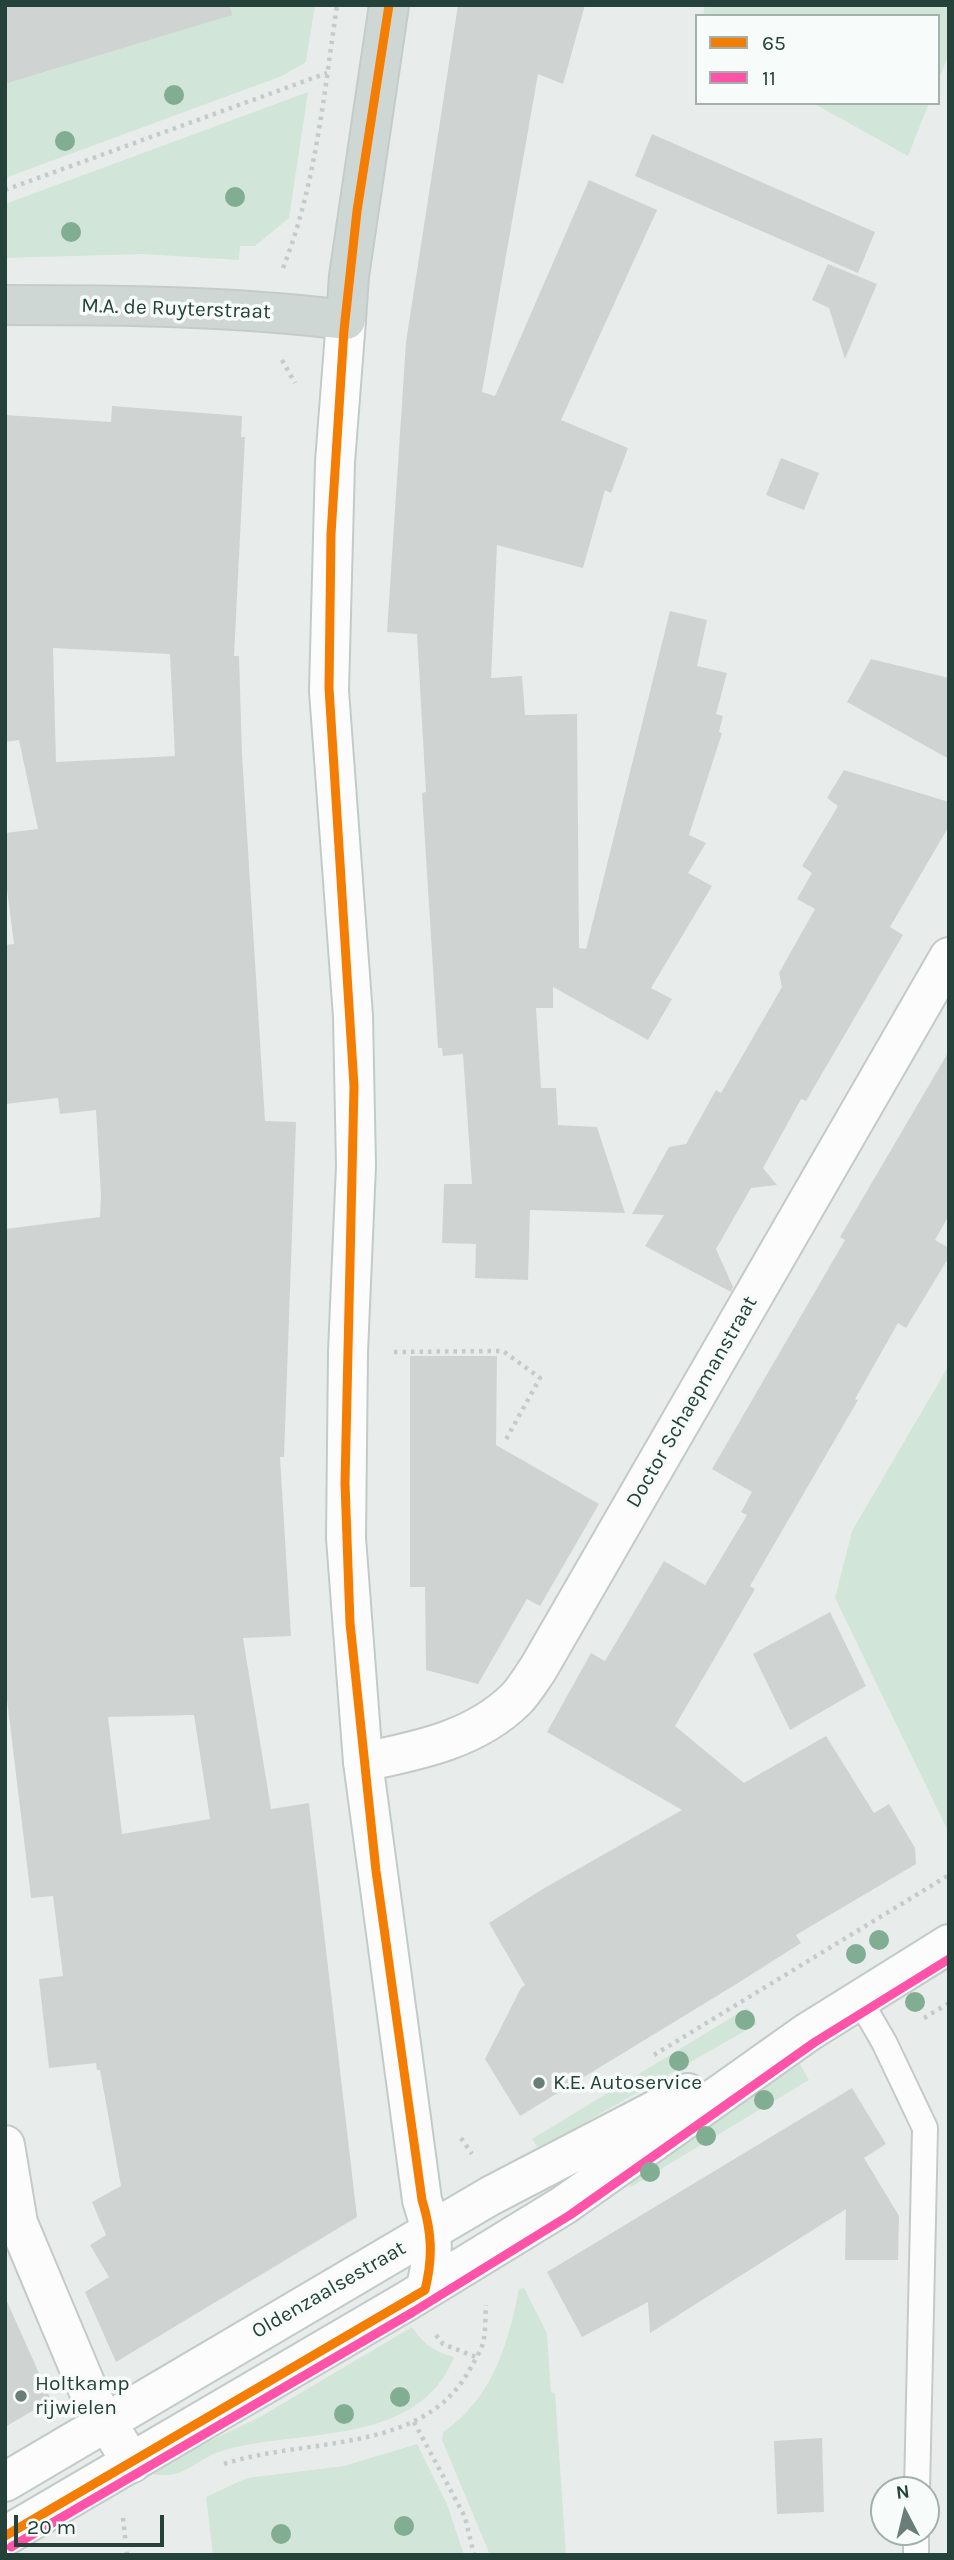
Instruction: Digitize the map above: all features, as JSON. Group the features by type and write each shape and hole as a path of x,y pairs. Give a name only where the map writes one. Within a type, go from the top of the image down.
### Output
{"main road":[{"path":"389,5 349,276 335,462 329,691 353,1016 356,1166 348,1352 346,1538 362,1762 422,2200 432,2230 434,2258 425,2290"},
{"name":"M.A. de Ruyterstraat","path":"5,305 157,305 273,311 346,320"},
{"name":"Doctor Schaepmanstraat","path":"362,1762 428,1749 481,1725 516,1699 545,1657 949,957"},
{"name":"Oldenzaalsestraat","path":"5,2536 425,2290 564,2205 808,2032 949,1944"},
{"name":"Oldenzaalsestraat","path":"5,2482 542,2168 808,2032"},
{"path":"5,2145 18,2223 83,2379 132,2463"}],"lane":[{"path":"859,1999 884,2042 925,2128 917,2476"}],"path":[{"path":"318,134 337,5"},
{"path":"5,190 327,73"},
{"path":"348,1352 503,1351 540,1378 505,1443"},
{"path":"217,2466 250,2455 358,2440 414,2422 445,2403 462,2385 476,2357"},
{"path":"414,2422 465,2517 474,2555"},
{"path":"112,2524 135,2511"},
{"path":"123,2517 127,2555"}],"green space":[{"path":"214,5 315,5 306,62 282,76 5,178 5,84 218,19"},
{"path":"705,5 949,5 949,54 940,75 940,14 703,14"},
{"path":"308,92 289,218 255,246 240,246 239,260 142,254 5,258 5,204"},
{"path":"817,105 928,105 908,156"},
{"path":"949,1365 949,1833 835,1598 852,1531"},
{"path":"747,2008 757,2024 539,2149 532,2139"},
{"path":"800,2064 809,2080 631,2187 625,2177"},
{"path":"524,2288 547,2333 551,2392 555,2393 566,2555 490,2555 442,2440 443,2432 460,2419 486,2387 503,2350 519,2289"},
{"path":"412,2327 430,2346 454,2357 437,2386 414,2406 387,2420 356,2429 228,2449 215,2453 179,2473 158,2475 144,2472 260,2417"},
{"path":"417,2444 447,2504 464,2555 213,2555 206,2497 247,2478 344,2466"}],"building":[{"path":"5,5 230,5 232,15 5,84"},
{"path":"458,5 585,5 563,84 538,74 482,392 495,396 589,180 657,210 561,420 628,448 611,493 605,490 583,568 497,545 491,678 522,676 525,715 577,714 579,948 586,949 670,611 707,620 697,666 727,673 716,714 723,716 719,732 722,733 689,835 706,843 688,873 712,886 651,988 672,999 648,1040 553,987 553,1008 536,1008 541,1088 556,1088 558,1125 597,1127 625,1213 530,1210 528,1280 475,1278 476,1244 442,1243 444,1184 472,1184 463,1054 443,1056 442,1048 438,1048 422,793 426,792 417,634 387,632 406,342"},
{"path":"652,134 875,232 858,273 635,176"},
{"path":"828,264 877,284 845,359 829,308 812,300"},
{"path":"112,406 242,416 241,437 245,437 234,656 239,656 242,754 265,1121 296,1122 284,1457 280,1457 291,1636 243,1638 271,1809 309,1803 357,2217 116,2362 85,2292 109,2277 90,2245 106,2235 92,2202 121,2186 100,2070 97,2070 96,2063 49,2068 39,1979 63,1976 53,1896 31,1898 5,1683 5,1229 100,1217 101,1195 96,1110 60,1114 58,1098 5,1104 5,945 14,944 5,874 5,833 38,829 19,740 5,742 5,415 111,422","holes":["53,648 170,654 175,756 56,762","194,1715 210,1819 122,1834 108,1717"]},
{"path":"781,458 819,473 804,510 766,495"},
{"path":"871,659 949,678 949,759 847,702"},
{"path":"844,770 949,802 949,826 890,927 903,935 806,1101 801,1099 763,1168 777,1185 751,1188 716,1249 733,1287 731,1292 645,1246 664,1215 632,1214 669,1147 686,1144 716,1090 721,1093 782,987 779,973 815,909 797,899 812,873 802,866 838,806 827,798"},
{"path":"949,1051 949,1215 935,1240 949,1248 949,1257 906,1328 898,1323 855,1399 858,1400 750,1586 755,1589 675,1726 744,1783 826,1736 874,1813 889,1804 915,1848 916,1864 796,1935 801,1943 520,2116 485,2059 525,1985 489,1923 541,1890 682,1810 547,1732 591,1653 605,1661 664,1561 705,1585 747,1515 741,1512 752,1492 712,1469 845,1240 840,1237"},
{"path":"410,1356 497,1356 496,1445 599,1504 540,1606 527,1599 478,1684 426,1670 425,1587 410,1587"},
{"path":"830,1612 866,1686 790,1730 753,1654"},
{"path":"852,2088 886,2144 864,2158 899,2216 898,2260 845,2260 846,2209 650,2333 648,2302 582,2337 547,2272"},
{"path":"5,2297 51,2400 5,2427"},
{"path":"822,2438 824,2512 777,2514 774,2441"}],"transit line":[{"name":"65","path":"5,2536 425,2290 429,2267 428,2223 422,2200 376,1871 350,1623 345,1483 354,1086 329,688 331,534 344,330 357,211 389,5"},
{"name":"11","path":"11,2547 413,2312 570,2215 815,2042 949,1959"}],"place":[{"name":"K.E. Autoservice","path":"539,2083"},
{"name":"Holtkamp rijwielen","path":"21,2396"}]}
